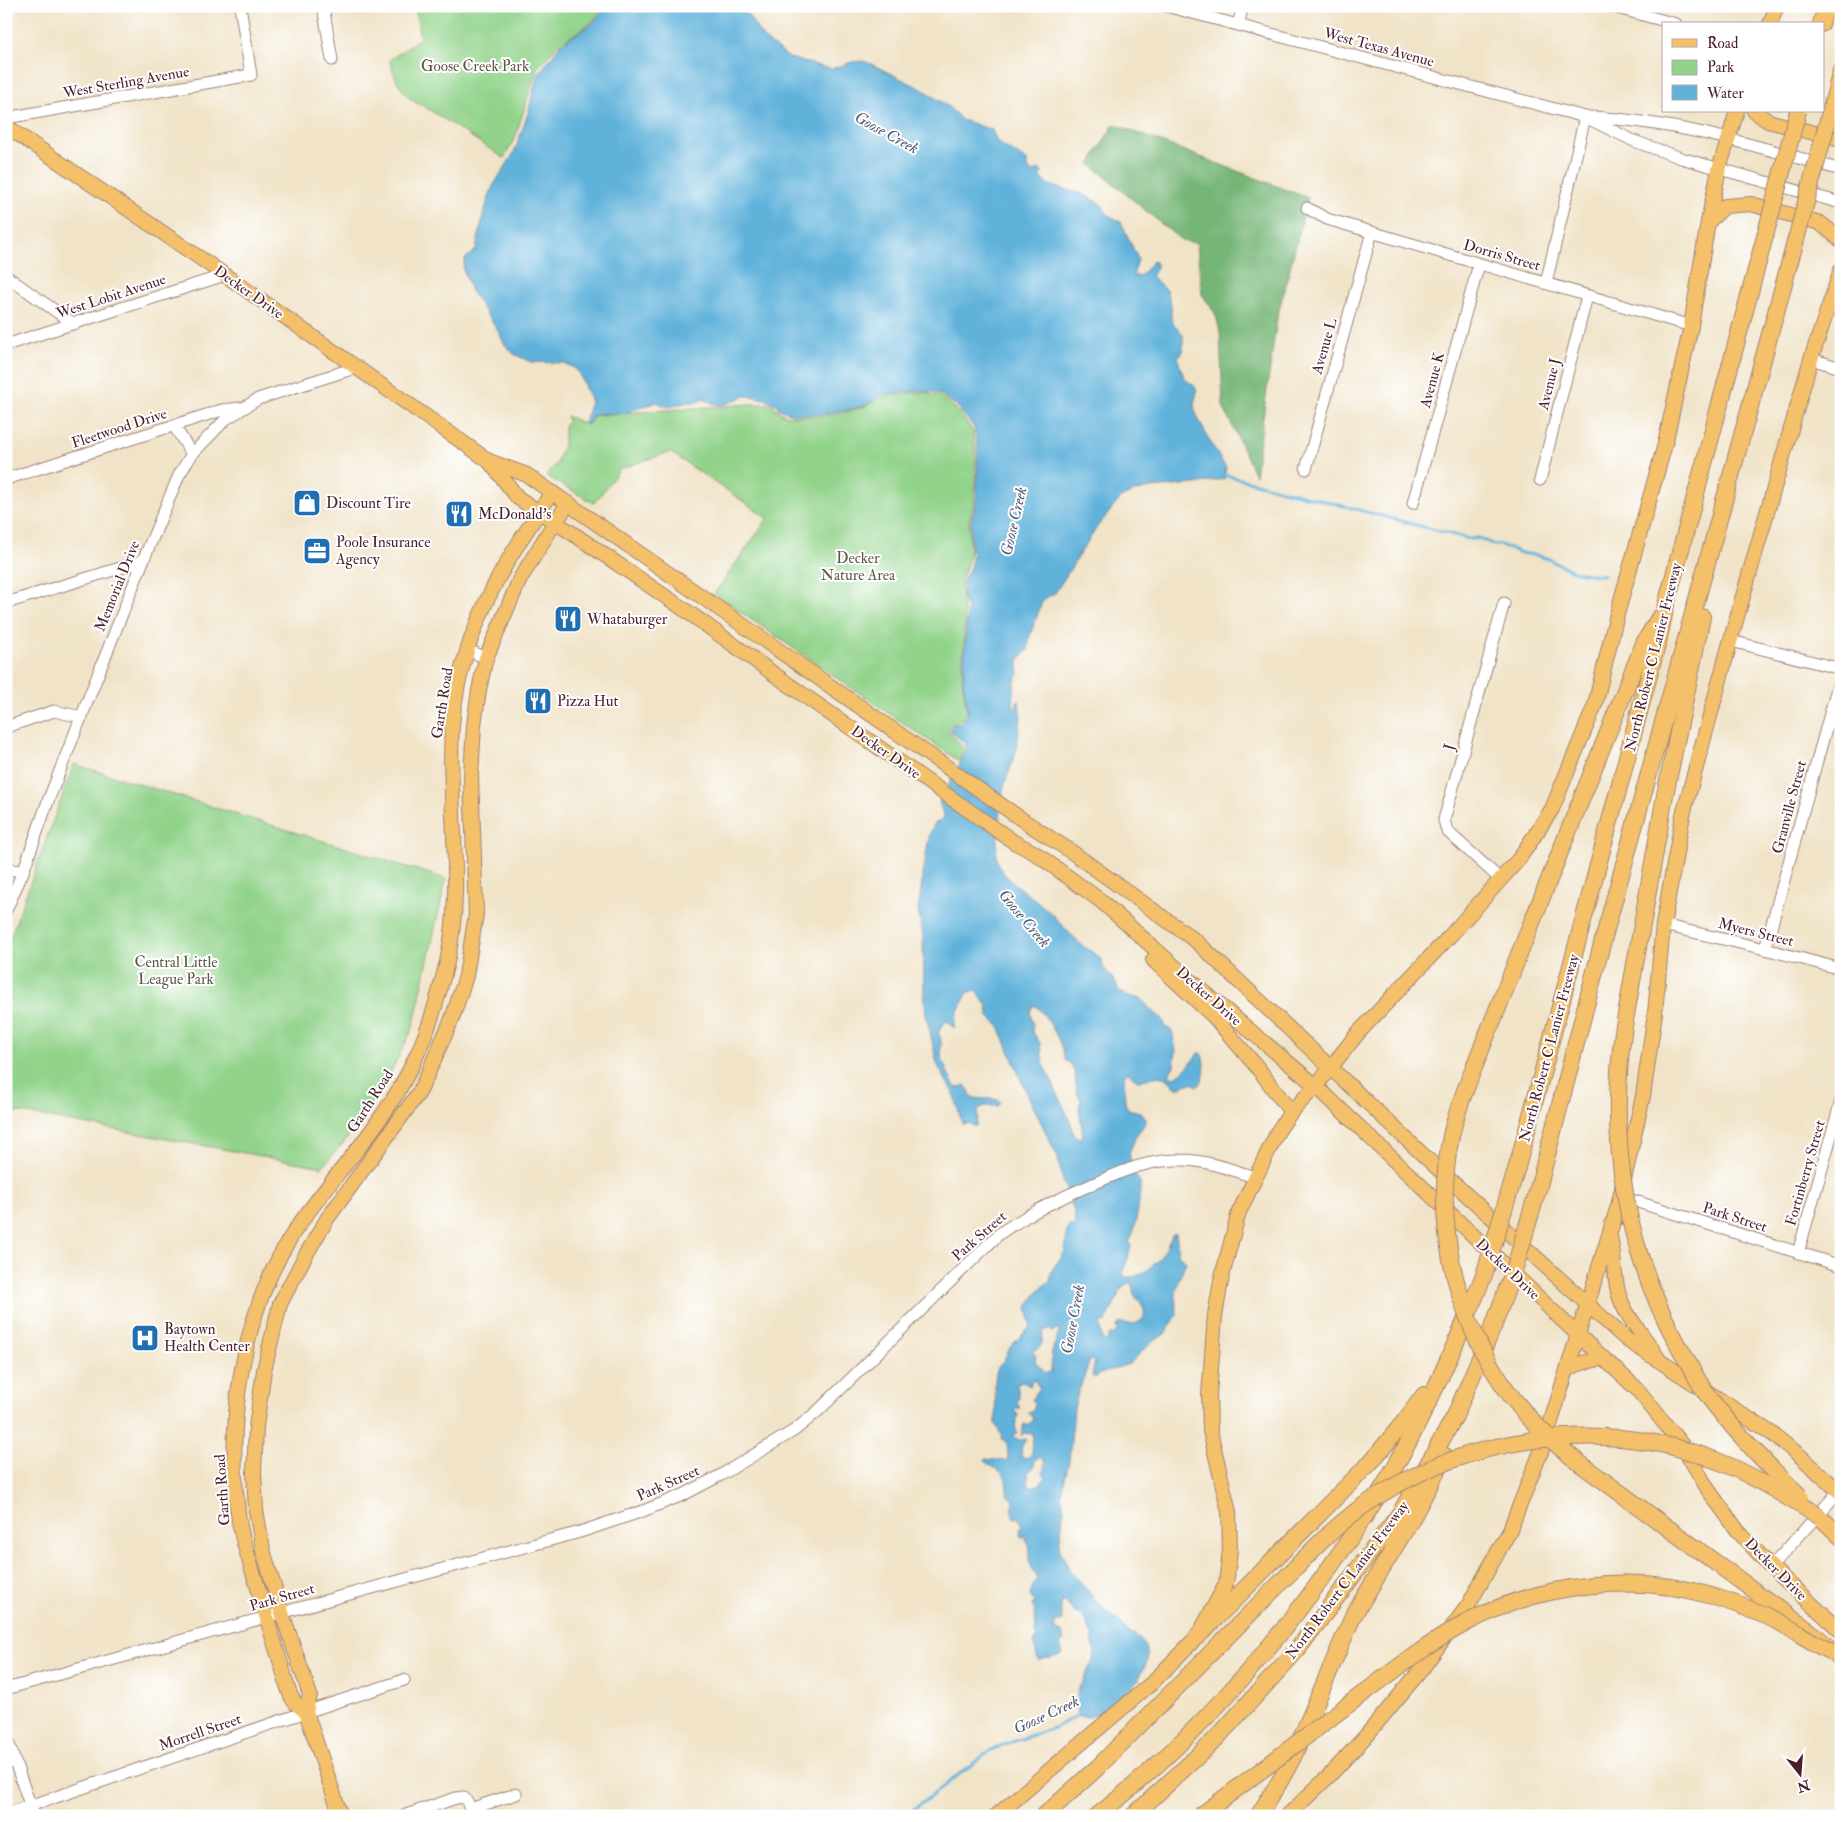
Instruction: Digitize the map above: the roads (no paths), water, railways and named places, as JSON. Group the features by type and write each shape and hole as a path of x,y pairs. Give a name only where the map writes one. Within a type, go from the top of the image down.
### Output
{"highway":[{"path":"1821,22 1825,6"},
{"name":"North Robert C Lanier Freeway","path":"1133,1816 1214,1741 1297,1650 1400,1512 1455,1416 1494,1327 1515,1267 1538,1189 1610,916 1701,582 1711,553 1841,71"},
{"name":"North Robert C Lanier Freeway","path":"1097,1816 1168,1755 1248,1671 1313,1592 1364,1518 1403,1452 1428,1405 1471,1307 1485,1272 1517,1167 1660,638 1666,605 1798,112"},
{"path":"1711,553 1710,586 1665,795 1623,1032 1617,1095 1624,1190 1631,1226 1651,1288 1673,1336 1707,1394 1748,1445 1841,1537"},
{"path":"1666,605 1644,643 1463,1097 1447,1159 1445,1204 1449,1249 1462,1300 1480,1345 1496,1373 1521,1408 1539,1428 1561,1449 1816,1636 1836,1656"},
{"path":"1198,1636 1370,1463 1404,1422 1450,1356"},
{"path":"1258,1816 1293,1756 1353,1616 1433,1480 1450,1446 1455,1416"},
{"path":"1044,1816 1098,1767 1338,1526 1383,1493 1446,1462 1493,1447 1525,1441 1588,1437 1632,1440 1694,1452 1719,1461 1765,1483 1819,1516"},
{"path":"1200,1816 1424,1649 1466,1623 1528,1598 1569,1589 1600,1585 1658,1585 1715,1597 1755,1612 1778,1622 1836,1656"}],"main road":[{"path":"1771,22 1777,6"},
{"path":"996,1816 1153,1682 1198,1636 1226,1584 1230,1550 1229,1512 1210,1431 1209,1395 1215,1315 1229,1246 1239,1212 1254,1177 1278,1131 1291,1112 1316,1086 1358,1033 1448,938 1519,859 1552,809 1595,705 1616,618 1665,444 1691,326 1708,222 1719,169 1737,112"},
{"path":"1755,112 1768,122 1841,140"},
{"name":"Decker Drive","path":"6,126 225,275 489,460 527,475 569,503 946,767 1069,850 1196,941 1437,1168 1627,1340 1771,1433 1840,1491"},
{"path":"1708,222 1725,206 1751,204 1820,223 1841,240"},
{"path":"1287,1816 1329,1776 1365,1737 1421,1670 1469,1604 1509,1532 1544,1444 1610,1233 1643,1096 1656,1014 1663,924 1683,815 1811,359 1841,270"},
{"name":"Decker Drive","path":"489,460 518,498 681,607 1014,842 1035,854 1101,901 1191,982 1316,1086 1637,1389 1682,1445 1724,1513 1770,1567 1841,1631"},
{"name":"Garth Road","path":"341,1816 306,1712 293,1700 266,1617 240,1523 234,1475 236,1424 242,1369 259,1303 276,1263 292,1235 372,1130 388,1106 419,1050 447,962 454,911 456,874 451,748 452,721 459,684 475,627 505,565 552,492"},
{"name":"Garth Road","path":"306,1712 310,1695 263,1550 256,1510 254,1473 256,1426 264,1370 280,1304 304,1258 327,1219 420,1091 452,1019 463,985 473,943 476,914 471,776 479,690 486,658 520,579 569,503"},
{"path":"451,748 473,748"},
{"path":"456,874 476,873"},
{"path":"1101,901 1141,948 1214,1016 1257,1067 1291,1112"},
{"path":"442,978 463,985"},
{"path":"388,1106 402,1118"},
{"path":"1610,1233 1615,1281 1620,1299 1628,1315 1651,1345 1660,1363"},
{"path":"259,1303 280,1304"},
{"path":"1567,1370 1578,1364 1603,1358"},
{"path":"236,1424 256,1426"}],"street":[{"name":"West Sterling Avenue","path":"6,118 251,75 240,6"},
{"path":"323,6 332,60"},
{"name":"West Texas Avenue","path":"1166,6 1584,117 1634,141 1681,158 1841,203"},
{"path":"1238,25 1243,6"},
{"path":"1610,6 1669,22"},
{"path":"1546,283 1584,117"},
{"name":"West Texas Avenue","path":"1584,117 1674,126 1729,138 1841,170"},
{"name":"Dorris Street","path":"1307,208 1327,219 1691,326"},
{"name":"Avenue L","path":"1306,468 1372,232"},
{"name":"Avenue K","path":"1413,503 1479,264"},
{"name":"West Lobit Avenue","path":"6,345 225,275"},
{"path":"6,276 74,324"},
{"name":"Avenue J","path":"1540,480 1587,296"},
{"path":"1811,359 1841,368"},
{"name":"Memorial Drive","path":"6,910 23,872 48,801 178,475 192,454 219,425 242,408 258,399 358,367"},
{"name":"Fleetwood Drive","path":"6,479 222,410 242,408"},
{"path":"174,426 192,454"},
{"path":"6,603 143,561"},
{"name":"J","path":"1500,879 1447,831 1444,820 1504,602"},
{"path":"1731,641 1841,669"},
{"path":"468,650 486,658"},
{"name":"Granville Street","path":"1765,949 1841,674"},
{"path":"6,727 54,712 82,717"},
{"path":"6,868 23,872"},
{"name":"Myers Street","path":"1663,924 1841,969"},
{"name":"Fortinberry Street","path":"1798,1253 1841,1100"},
{"name":"Park Street","path":"6,1689 580,1532 643,1511 683,1495 721,1475 795,1430 818,1411 999,1234 1048,1203 1123,1170 1150,1163 1180,1160 1200,1162 1218,1165 1254,1177"},
{"name":"Park Street","path":"1620,1196 1841,1266"},
{"path":"1770,1567 1840,1491"},
{"name":"Morrell Street","path":"6,1814 32,1811 306,1712 404,1680"},
{"path":"6,1736 32,1811"},
{"path":"403,1816 463,1797 467,1801 471,1812 516,1794"}],"water":[{"path":"606,6 742,6 763,38 789,58 831,69 852,62 863,61 871,64 922,89 949,107 962,120 992,130 997,142 1027,161 1027,167 1031,172 1035,172 1038,169 1042,172 1041,177 1048,185 1083,194 1102,205 1107,214 1121,222 1138,259 1133,276 1140,276 1153,261 1155,262 1157,268 1151,276 1166,290 1171,304 1171,317 1174,324 1183,334 1183,352 1178,357 1180,368 1185,378 1196,389 1194,405 1198,418 1226,468 1224,479 1150,488 1133,492 1121,498 1097,527 1055,593 1042,602 1029,638 1028,650 1020,658 1018,664 1019,674 1015,681 1013,706 1016,709 1017,702 1019,701 1021,718 1015,755 1003,789 996,853 1001,869 1014,884 1038,902 1080,943 1102,959 1103,967 1116,983 1119,991 1126,996 1142,999 1149,1008 1163,1019 1165,1026 1172,1031 1176,1051 1174,1066 1169,1074 1173,1077 1178,1075 1200,1052 1204,1065 1203,1079 1198,1086 1191,1083 1175,1087 1166,1078 1158,1076 1139,1081 1127,1072 1124,1076 1125,1103 1128,1109 1140,1112 1146,1118 1146,1122 1136,1136 1129,1154 1136,1177 1140,1181 1140,1187 1136,1222 1129,1242 1131,1247 1123,1272 1125,1277 1133,1277 1148,1270 1160,1258 1172,1235 1176,1233 1179,1257 1183,1258 1186,1262 1177,1288 1177,1315 1166,1333 1151,1343 1129,1364 1097,1375 1096,1378 1092,1376 1095,1361 1090,1360 1074,1408 1069,1461 1061,1496 1064,1508 1059,1547 1069,1569 1104,1609 1121,1623 1129,1633 1139,1637 1145,1645 1148,1655 1139,1681 1103,1713 1089,1717 1077,1716 1078,1690 1093,1661 1095,1652 1091,1633 1086,1622 1081,1615 1075,1613 1064,1601 1060,1603 1062,1621 1055,1623 1055,1628 1053,1629 1062,1632 1064,1642 1060,1645 1063,1654 1038,1661 1034,1644 1037,1636 1034,1632 1036,1629 1035,1611 1032,1605 1034,1602 1030,1596 1037,1580 1029,1561 1030,1548 1026,1536 1021,1537 1020,1529 1023,1527 1019,1517 1014,1518 1012,1508 1014,1502 1012,1497 1008,1496 1005,1477 986,1462 985,1459 1006,1461 1008,1458 1007,1443 1003,1440 996,1424 995,1380 997,1369 1011,1346 1031,1326 1027,1308 1039,1290 1050,1281 1053,1269 1064,1253 1069,1226 1075,1225 1074,1211 1061,1175 1058,1158 1024,1087 999,1026 989,1017 987,1003 983,1001 977,991 968,992 957,1013 954,1028 948,1021 945,1022 938,1033 943,1062 956,1088 965,1085 970,1092 969,1095 973,1097 1000,1101 998,1106 984,1106 978,1110 976,1126 968,1123 962,1124 955,1097 937,1064 926,1014 923,936 918,910 927,848 935,823 941,821 944,817 939,802 966,752 965,744 950,730 953,725 961,724 968,712 963,681 967,609 963,598 962,583 970,567 974,552 971,551 971,519 976,505 978,458 974,428 959,408 943,396 933,392 920,391 881,395 866,405 823,414 792,414 779,409 777,404 749,396 720,404 701,398 698,402 686,402 671,407 657,402 624,413 593,415 588,425 584,423 591,402 576,369 564,363 531,362 514,354 505,345 498,331 471,291 463,269 465,259 476,250 483,216 492,188 514,153 528,113 537,76 558,48 593,23","holes":["1033,1006 1036,1006 1045,1017 1058,1039 1065,1060 1071,1064 1075,1074 1077,1092 1081,1100 1079,1108 1083,1136 1080,1138 1074,1135 1071,1123 1043,1062 1040,1043 1032,1031 1033,1025 1030,1012","1128,1283 1132,1284 1134,1296 1140,1301 1144,1309 1144,1316 1136,1323 1120,1323 1116,1327 1118,1330 1116,1335 1109,1335 1106,1343 1102,1338 1100,1325 1102,1321 1106,1323 1109,1312 1113,1309 1119,1296 1119,1292","1057,1328 1059,1333 1052,1351 1051,1372 1045,1373 1035,1362 1036,1356 1032,1351 1041,1346 1044,1331 1049,1329 1053,1332","1036,1380 1040,1388 1031,1400 1035,1403 1033,1410 1028,1413 1033,1420 1028,1425 1024,1424 1021,1436 1023,1433 1033,1434 1032,1454 1025,1459 1020,1455 1022,1453 1021,1448 1026,1439 1019,1440 1013,1435 1017,1433 1015,1426 1018,1415 1014,1410 1020,1408 1017,1403 1019,1396 1017,1384 1023,1382 1030,1386 1032,1381","1040,1457 1045,1461 1043,1475 1046,1478 1038,1485 1031,1487 1029,1485 1028,1473 1034,1467 1035,1460"]}],"waterway":[{"path":"1225,475 1470,539 1479,538 1494,545 1500,545 1521,553 1540,556 1571,570 1585,574 1604,575"},
{"name":"Goose Creek","path":"905,1816 983,1756 1000,1746 1056,1727 1080,1714"}],"place":[{"name":"Discount Tire","path":"307,503"},
{"name":"McDonald's","path":"459,514"},
{"name":"Poole Insurance Agency","path":"317,551"},
{"name":"Whataburger","path":"568,619"},
{"name":"Pizza Hut","path":"538,701"},
{"name":"Baytown Health Center","path":"145,1338"}],"park label":[{"name":"Goose Creek Park","path":"475,66"},
{"name":"Decker Nature Area","path":"858,566"},
{"name":"Central Little League Park","path":"176,970"}]}
